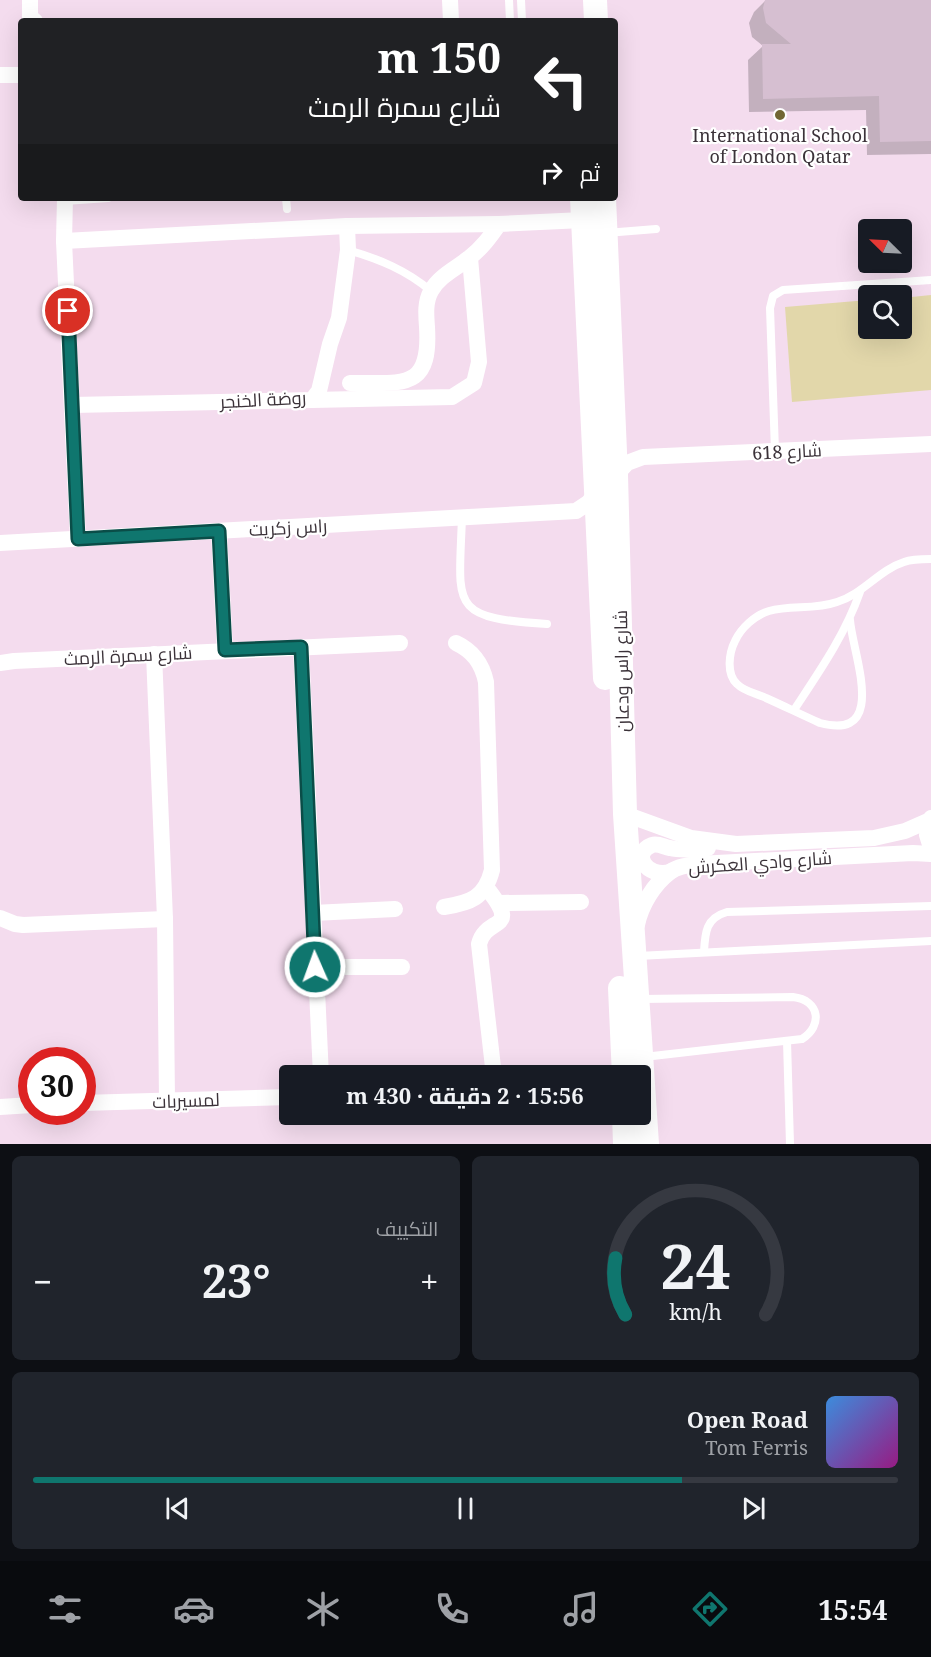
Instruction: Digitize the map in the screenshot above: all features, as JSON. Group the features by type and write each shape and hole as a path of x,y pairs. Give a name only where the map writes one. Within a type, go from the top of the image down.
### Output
{"street":[{"path":"30,0 31,18"},
{"path":"450,0 451,18"},
{"path":"580,0 580,18"},
{"path":"595,0 596,18"},
{"path":"0,75 18,75"},
{"name":"شارع راس ودعان","path":"604,201 615,442 625,814 647,1144"},
{"path":"62,203 78,539"},
{"path":"64,241 347,226 499,224 582,209"},
{"name":"شارع راس ودعان","path":"582,209 623,1065"},
{"path":"350,383 402,382 418,373 427,357 426,312 431,291 437,282 470,258 487,242 499,224"},
{"name":"روضة الخنجر","path":"72,405 312,400 319,391 330,344 339,318 348,250 347,226"},
{"path":"312,400 452,397 474,383 479,362 470,258"},
{"path":"615,442 631,455 642,457"},
{"name":"شارع 618","path":"642,457 931,445"},
{"path":"616,475 627,463 642,457"},
{"path":"597,492 588,503 576,511 598,526"},
{"name":"راس زكريت","path":"0,543 576,511"},
{"path":"219,531 225,650"},
{"name":"شارع سمرة الرمث","path":"0,663 400,643"},
{"path":"444,907 469,902 478,896 486,887 492,870 486,682 479,661 472,653 456,644"},
{"path":"301,647 320,1065"},
{"path":"154,654 165,919 167,1100"},
{"name":"شارع وادي العكرش","path":"625,814 691,838 736,844 874,838 905,831 931,819"},
{"path":"931,819 927,835 931,848"},
{"path":"670,872 656,873 648,869 643,861 647,848 655,844 685,850 736,844"},
{"name":"شارع وادي العكرش","path":"634,948 638,919 650,893 670,872 681,867 698,864 931,854"},
{"path":"486,887 499,903 502,912 499,923 483,934 479,944 493,1065"},
{"path":"499,903 581,902"},
{"path":"313,914 395,909"},
{"path":"0,918 23,925 165,919"},
{"path":"315,967 402,967"},
{"name":"لمسيربات","path":"96,1103 279,1097"},
{"path":"0,1107 18,1106"},
{"path":"624,1125 625,1144"}],"lane":[{"path":"509,0 510,18"},
{"path":"521,0 522,18"},
{"path":"62,203 80,201"},
{"path":"286,201 287,209"},
{"path":"606,232 656,229"},
{"path":"348,250 403,270 431,291"},
{"path":"775,451 770,308 773,296 783,290 931,280"},
{"path":"462,517 460,589 467,605 483,616 495,620 547,624"},
{"path":"850,620 863,690 860,711 852,721 842,725 830,725 746,691 736,684 731,676 731,651 735,640 750,622 769,611 827,605 860,592 896,565 911,560 931,559"},
{"path":"794,710 850,620 860,592"},
{"path":"704,952 705,929 714,917 728,912 931,906"},
{"path":"634,948 704,952 931,941"},
{"path":"637,999 802,998 809,1002 816,1017 814,1028 802,1039 640,1057"},
{"path":"787,1041 790,1144"}],"shaded area":[{"path":"931,295 931,390 792,402 785,307 858,301 858,339 912,339 912,297"}],"building":[{"path":"765,0 931,0 931,141 880,142 879,96 763,99 762,44 791,44 766,23 763,8"}],"place":[{"name":"International School of London Qatar","path":"780,115"}],"route":[{"path":"68,311 78,539 219,531 225,650 301,647 315,967"}]}
